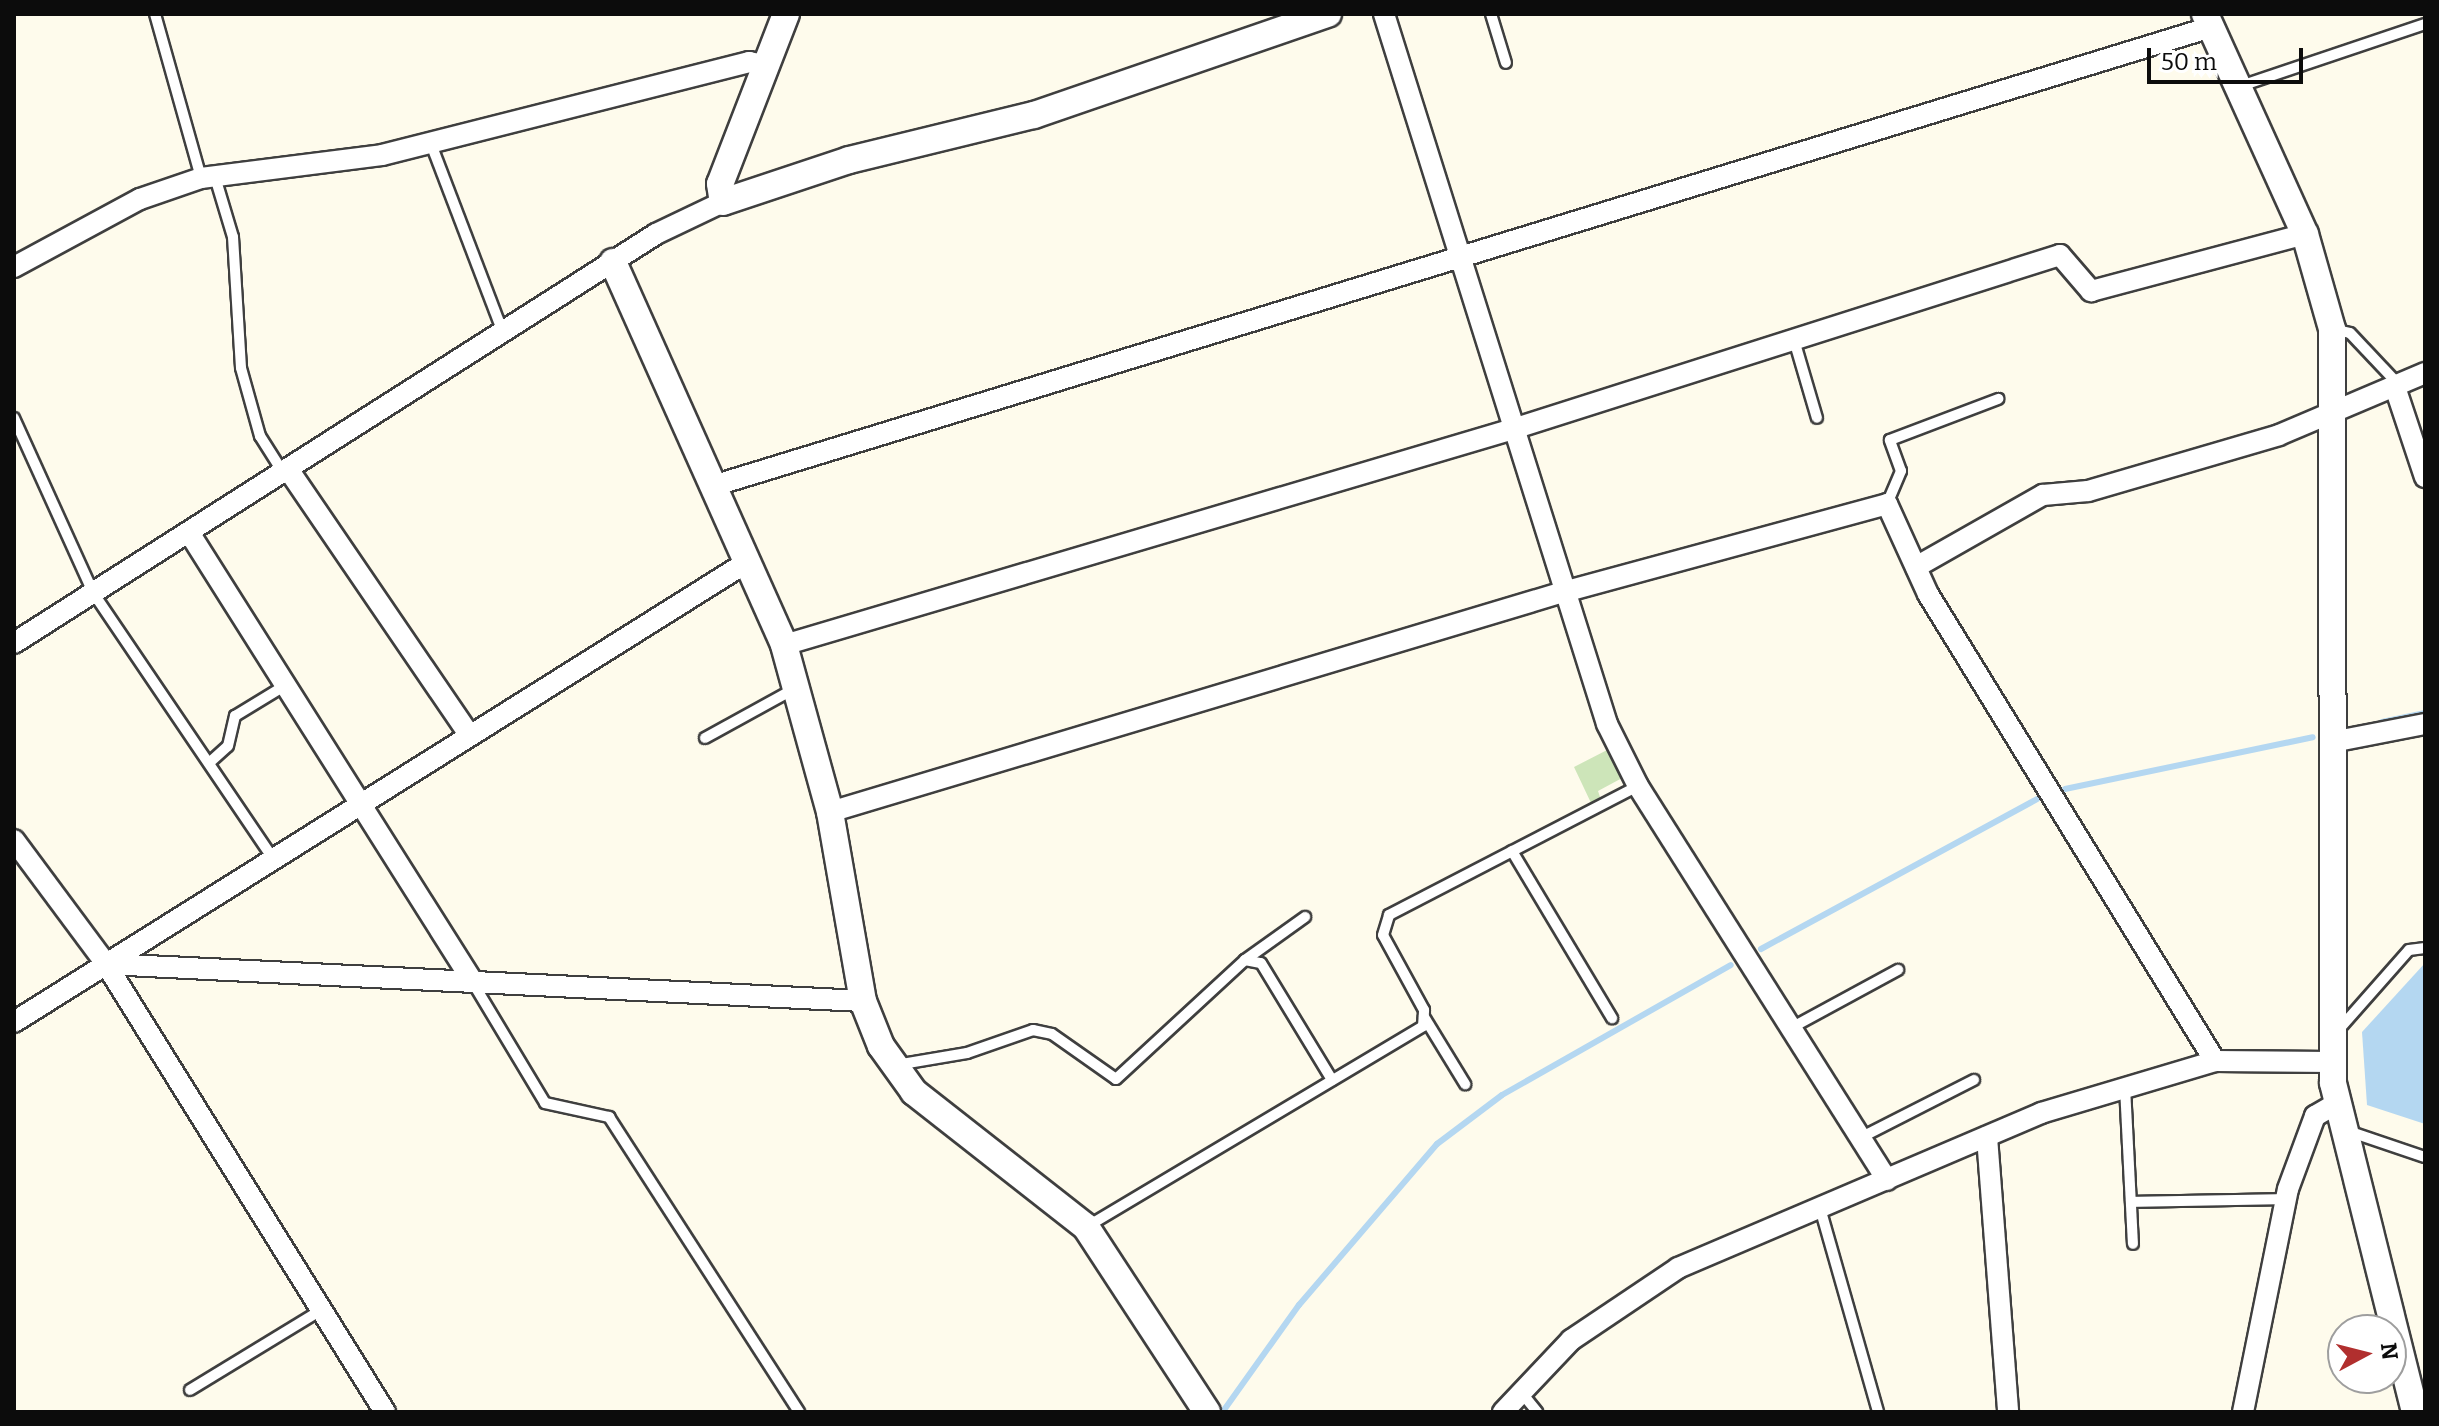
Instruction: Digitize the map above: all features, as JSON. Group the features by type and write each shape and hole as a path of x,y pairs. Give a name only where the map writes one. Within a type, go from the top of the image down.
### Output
{"street":[{"path":"723,202 720,184 786,14"},
{"path":"14,643 288,474 502,330 613,262 723,202 849,160 1034,115 1328,14"},
{"path":"1384,14 1464,257 1560,593 1607,724 1638,786 1887,1180"},
{"path":"716,485 1464,257 2208,20 2305,234 2332,329 2335,415 2331,1050 2336,1104 2415,1412"},
{"path":"14,267 140,199 208,178 431,144 749,62 765,65"},
{"path":"784,645 1513,429 2060,255 2091,291 2305,234"},
{"path":"613,262 716,485 784,645 830,812 863,1001 895,1065 914,1092 1086,1227 1207,1412"},
{"path":"1916,567 2043,495 2088,491 2335,415 2425,373"},
{"path":"2397,386 2425,477"},
{"path":"288,474 469,734"},
{"path":"830,812 1560,593 1887,504 1916,567 2215,1061"},
{"path":"190,534 473,982"},
{"path":"14,1022 272,857 747,562"},
{"path":"2332,742 2425,724"},
{"path":"14,840 106,964 381,1410"},
{"path":"106,964 863,1001"},
{"path":"1503,1412 1571,1340 1640,1290 1820,1208 1987,1137 2125,1087 2215,1061 2331,1050"},
{"path":"2243,1412 2285,1199 2315,1116 2336,1104"},
{"path":"1987,1137 2008,1412"}],"lane":[{"path":"155,14 208,178 233,237 241,368 260,436 288,474"},
{"path":"1491,14 1506,63"},
{"path":"2238,87 2425,24"},
{"path":"431,144 502,330"},
{"path":"2332,329 2350,333 2397,386"},
{"path":"1794,340 1817,418"},
{"path":"1887,504 1901,471 1890,440 1998,399"},
{"path":"14,418 94,594 272,857"},
{"path":"209,763 228,746 235,716 286,685"},
{"path":"705,738 796,689"},
{"path":"1465,1084 1424,1017 1383,935 1389,915 1638,786"},
{"path":"1512,851 1612,1018"},
{"path":"895,1065 967,1053 1033,1030 1052,1034 1116,1079 1245,960 1305,917"},
{"path":"2331,1050 2409,950 2425,948"},
{"path":"1245,960 1261,963 1332,1080"},
{"path":"1791,1028 1898,970"},
{"path":"473,982 545,1103 609,1117 799,1412"},
{"path":"1086,1227 1423,1026 1424,1017"},
{"path":"1860,1138 1974,1080"},
{"path":"2125,1087 2133,1244"},
{"path":"2343,1131 2367,1131 2425,1157"},
{"path":"2131,1202 2285,1199"},
{"path":"1820,1208 1878,1411"},
{"path":"190,1390 321,1310"},
{"path":"1521,1392 1537,1412"}],"green space":[{"path":"1611,748 1624,777 1598,791 1601,800 1592,805 1574,767"}],"water":[{"path":"2425,963 2425,1124 2367,1105 2362,1032"}],"waterway":[{"path":"2382,722 2425,713"},
{"path":"2065,789 2313,737"},
{"path":"1761,949 2037,799"},
{"path":"1224,1410 1299,1305 1437,1144 1502,1095 1731,965"}]}
